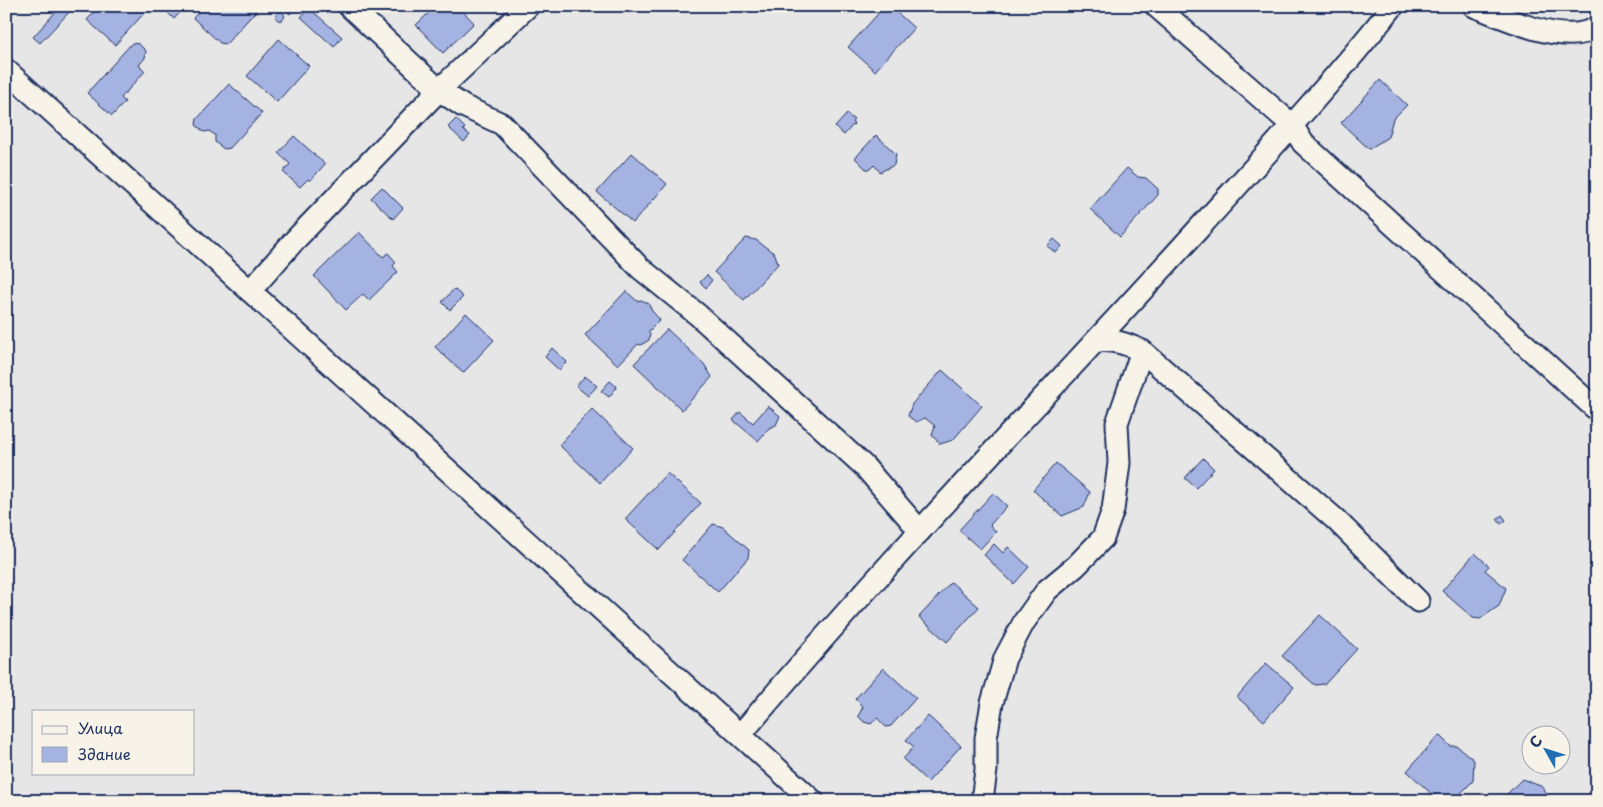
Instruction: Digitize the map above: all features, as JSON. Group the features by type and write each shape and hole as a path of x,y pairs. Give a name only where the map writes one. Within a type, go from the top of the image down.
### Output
{"street":[{"path":"349,6 439,90 463,106 502,124 640,268 698,315 864,466 920,531"},
{"path":"250,291 294,240 439,90 528,6"},
{"path":"1156,6 1292,125 1303,143 1597,410"},
{"path":"741,734 804,660 920,531 1097,341 1292,125 1393,6"},
{"path":"1474,6 1538,30 1574,34 1591,31 1597,27"},
{"path":"6,70 813,801"},
{"path":"1097,341 1108,340 1128,344 1142,350 1335,520 1418,601"},
{"path":"982,801 986,770 986,738 992,703 1005,658 1024,622 1047,590 1076,566 1103,538 1110,520 1119,463 1117,423 1142,350"}],"building":[{"path":"61,6 73,8 40,43 33,37"},
{"path":"100,6 146,6 148,9 115,45 87,20"},
{"path":"164,6 186,6 174,19 163,8"},
{"path":"204,6 252,6 256,11 226,44 220,43 193,18"},
{"path":"287,6 294,6 296,8 290,14 284,9"},
{"path":"436,6 458,6 474,23 443,53 416,25"},
{"path":"885,6 890,6 914,28 875,71 848,47"},
{"path":"309,8 342,37 334,47 301,17"},
{"path":"280,11 285,16 280,21 275,16"},
{"path":"279,39 309,66 277,102 247,76"},
{"path":"132,43 139,44 146,51 145,58 139,65 145,71 121,98 125,102 112,116 87,93"},
{"path":"1380,80 1407,105 1393,119 1388,137 1369,149 1341,123"},
{"path":"229,84 262,113 230,148 224,149 215,142 215,135 209,131 204,132 196,125 197,119"},
{"path":"847,114 854,120 852,122 854,124 844,135 835,127"},
{"path":"456,119 465,128 463,130 470,135 464,142 448,127"},
{"path":"876,135 896,154 894,165 880,172 874,165 870,169 866,169 855,158"},
{"path":"294,136 325,164 310,181 308,179 300,187 283,172 290,164 278,153"},
{"path":"632,153 667,184 633,223 597,192"},
{"path":"1127,168 1138,177 1146,178 1158,189 1158,195 1120,237 1090,209"},
{"path":"382,187 403,208 393,219 371,198"},
{"path":"359,232 383,257 388,253 396,262 393,266 398,272 369,300 363,294 346,310 314,276"},
{"path":"746,238 756,240 775,254 778,264 744,300 714,272"},
{"path":"1054,239 1062,246 1056,253 1047,246"},
{"path":"707,275 712,280 706,288 700,282"},
{"path":"454,289 463,297 450,310 442,302"},
{"path":"626,291 637,301 641,300 648,303 660,320 648,332 650,334 649,340 641,345 638,344 618,365 585,335"},
{"path":"466,313 494,340 463,373 435,347"},
{"path":"667,329 704,364 712,377 682,410 634,364"},
{"path":"552,348 567,362 559,370 545,357"},
{"path":"942,370 982,406 953,440 940,444 932,435 935,426 925,418 916,422 908,416 912,404"},
{"path":"585,376 597,386 588,396 576,386"},
{"path":"610,381 617,387 609,397 601,391"},
{"path":"768,406 780,416 776,425 769,428 758,441 733,420 740,412 753,423"},
{"path":"592,409 633,448 600,483 559,445"},
{"path":"1203,458 1214,469 1196,488 1185,478"},
{"path":"1056,463 1090,492 1084,507 1062,516 1033,490"},
{"path":"667,473 701,503 659,550 625,519"},
{"path":"993,493 1007,506 990,525 996,532 980,549 959,530"},
{"path":"1502,515 1506,520 1501,524 1497,519"},
{"path":"713,524 723,527 749,550 748,558 718,592 682,560"},
{"path":"994,544 1003,553 1008,547 1029,567 1014,584 984,555"},
{"path":"1475,553 1489,566 1485,570 1506,588 1499,606 1480,619 1473,618 1442,591"},
{"path":"951,582 979,607 947,642 919,617"},
{"path":"1320,615 1357,649 1325,684 1315,685 1282,656"},
{"path":"1266,663 1294,687 1264,721 1237,697"},
{"path":"883,668 916,698 891,726 886,727 877,718 871,724 864,722 858,716 863,707 855,699"},
{"path":"928,716 961,746 928,782 903,759 914,747 906,740"},
{"path":"1439,735 1450,746 1457,746 1474,760 1473,781 1453,801 1439,801 1407,771"},
{"path":"1522,779 1543,787 1550,801 1500,801"}]}
